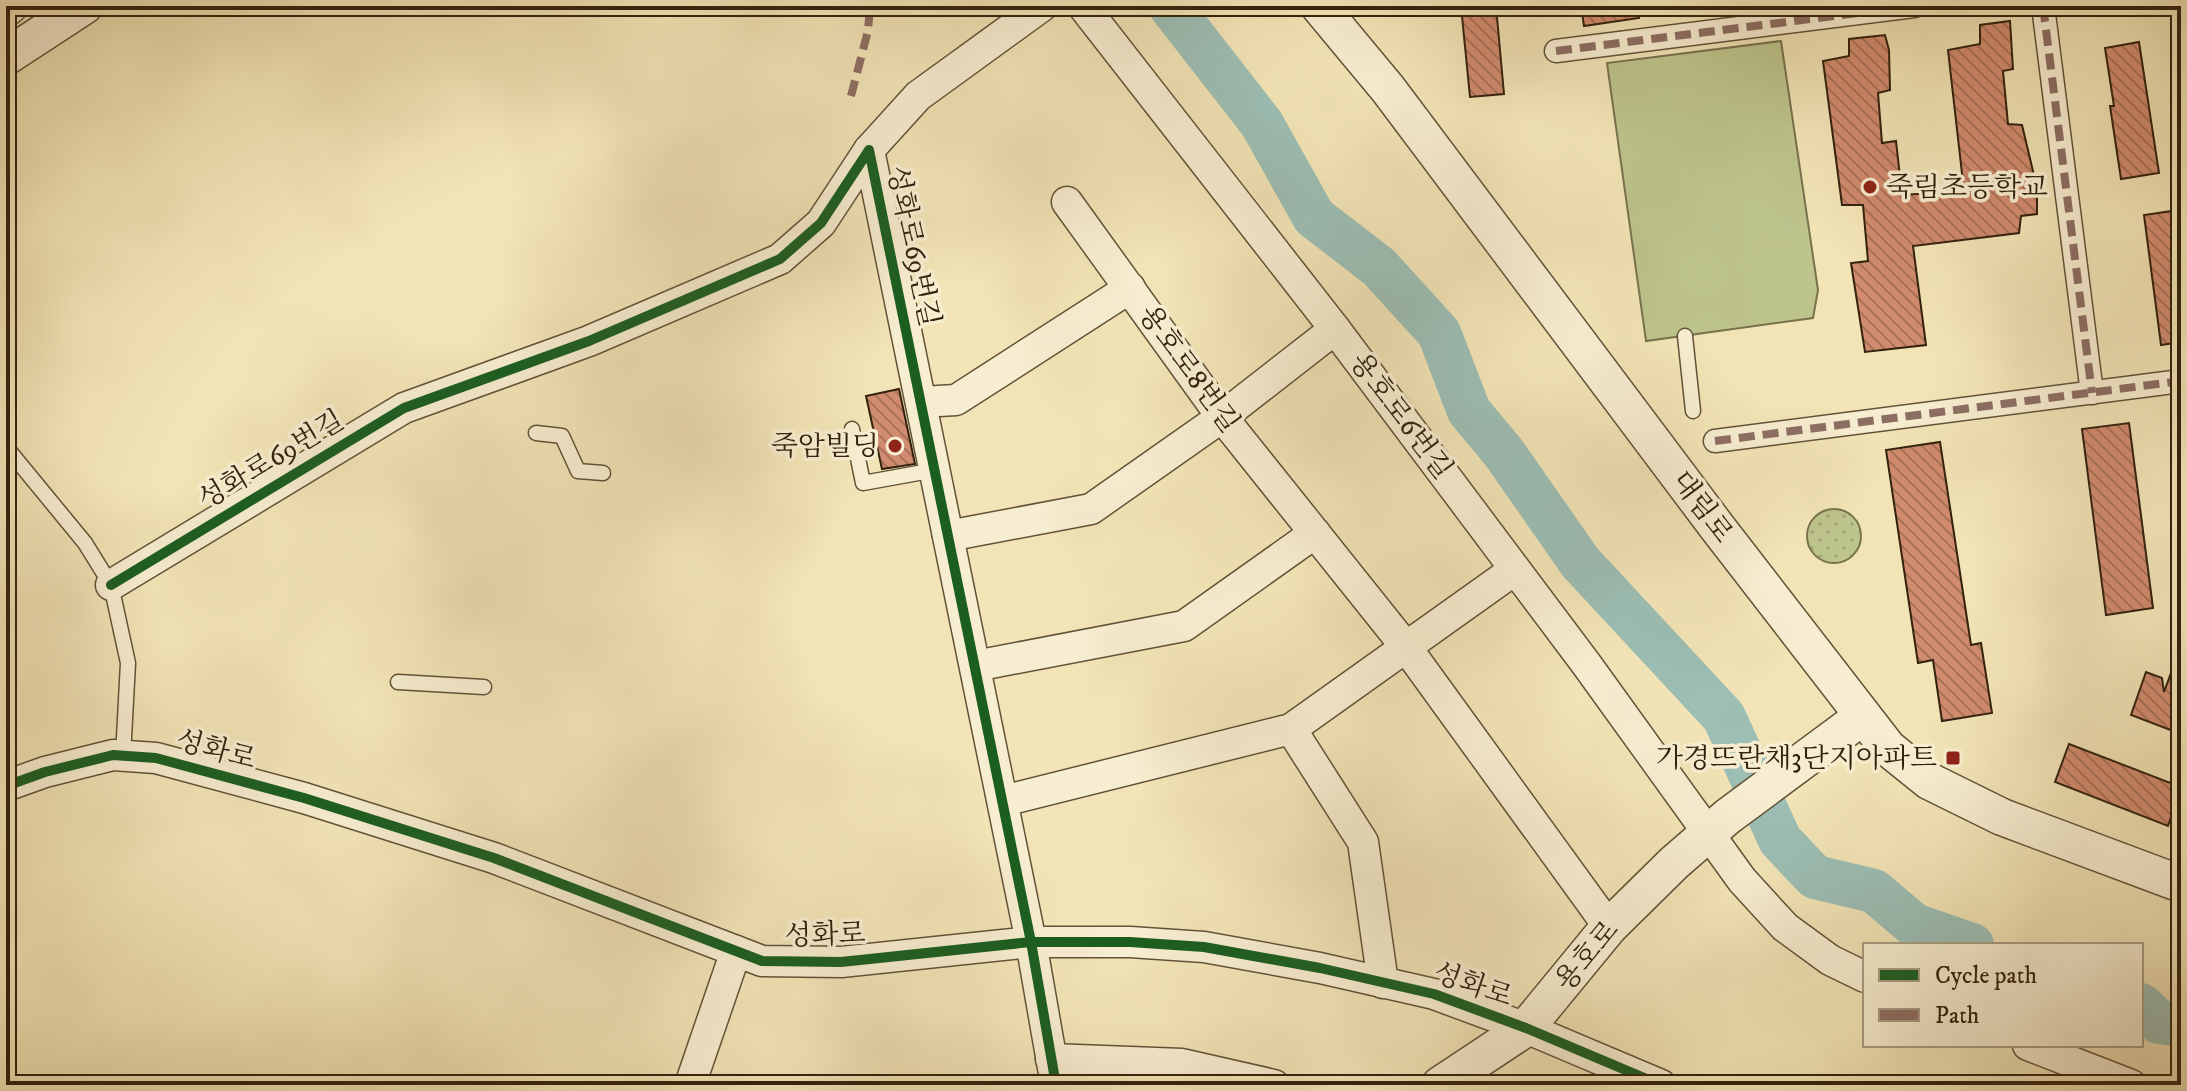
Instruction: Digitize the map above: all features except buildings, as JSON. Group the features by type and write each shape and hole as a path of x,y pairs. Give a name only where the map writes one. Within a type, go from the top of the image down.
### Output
{"street":[{"path":"6,57 84,6"},
{"name":"성화로69번길","path":"111,585 404,408 589,341 780,259 821,223 869,150 918,96 1042,6"},
{"name":"용호로6번길","path":"1083,6 1335,329 1587,665 1718,825 1742,880 1785,927 1830,960 1863,976"},
{"name":"대림로","path":"1319,6 1397,101 1888,748 1929,781 2002,817 2181,884"},
{"path":"1556,51 1914,6"},
{"path":"2043,6 2092,393"},
{"name":"성화로69번길","path":"869,150 1003,801 1053,1072"},
{"name":"용호로8번길","path":"1067,202 1222,417 1406,647 1609,927"},
{"path":"921,402 956,400 1130,288"},
{"path":"948,536 1091,509 1222,417 1335,329"},
{"path":"1715,441 2181,381"},
{"path":"975,666 1184,626 1315,533"},
{"path":"1003,801 1291,729 1510,573"},
{"name":"용호로","path":"1440,1085 1526,1028 1609,927 1718,825 1862,717"},
{"path":"1291,729 1363,842 1383,983"},
{"name":"성화로","path":"6,786 45,772 113,755 156,758 465,849 762,961 841,962 1031,942 1130,942 1204,947 1320,968 1434,994 1526,1028 1661,1085"},
{"path":"690,1085 736,951"},
{"path":"2031,1047 2082,1076 2131,1085"},
{"path":"1053,1072 1182,1064 1274,1085"}],"lane":[{"path":"1685,336 1693,411"},
{"path":"852,429 863,483 935,470"},
{"path":"536,433 562,436 578,471 603,473"},
{"path":"6,447 85,543 111,585 128,663 123,756"},
{"path":"398,682 484,687"}],"green space":[{"path":"1781,41 1818,290 1813,318 1646,341 1607,63"},
{"path":"1834,509 1853,517 1861,536 1853,555 1834,563 1815,555 1807,536 1815,517"}],"waterway":[{"path":"1170,6 1262,124 1314,217 1379,267 1439,333 1469,411 1504,453 1580,562 1724,717 1780,840 1815,877 1874,891 1914,925 1966,943"},
{"path":"2143,1007 2159,1022 2181,1025"}],"marked path":[{"path":"851,96 868,31 870,6"},
{"path":"1556,51 1914,6"},
{"path":"2043,6 2092,393"},
{"path":"1715,441 2181,381"}],"cycle path":[{"path":"111,585 404,408 589,341 780,259 821,223 869,150 1031,942 1056,1085"},
{"path":"6,786 45,772 113,755 156,758 304,798 494,858 762,961 841,962 1031,942 1130,942 1204,947 1320,968 1434,994 1526,1028 1661,1085"}],"place":[{"name":"죽림초등학교","path":"1870,187"},
{"name":"죽암빌딩","path":"895,446"},
{"name":"가경뜨란채3단지아파트","path":"1953,758"}]}
